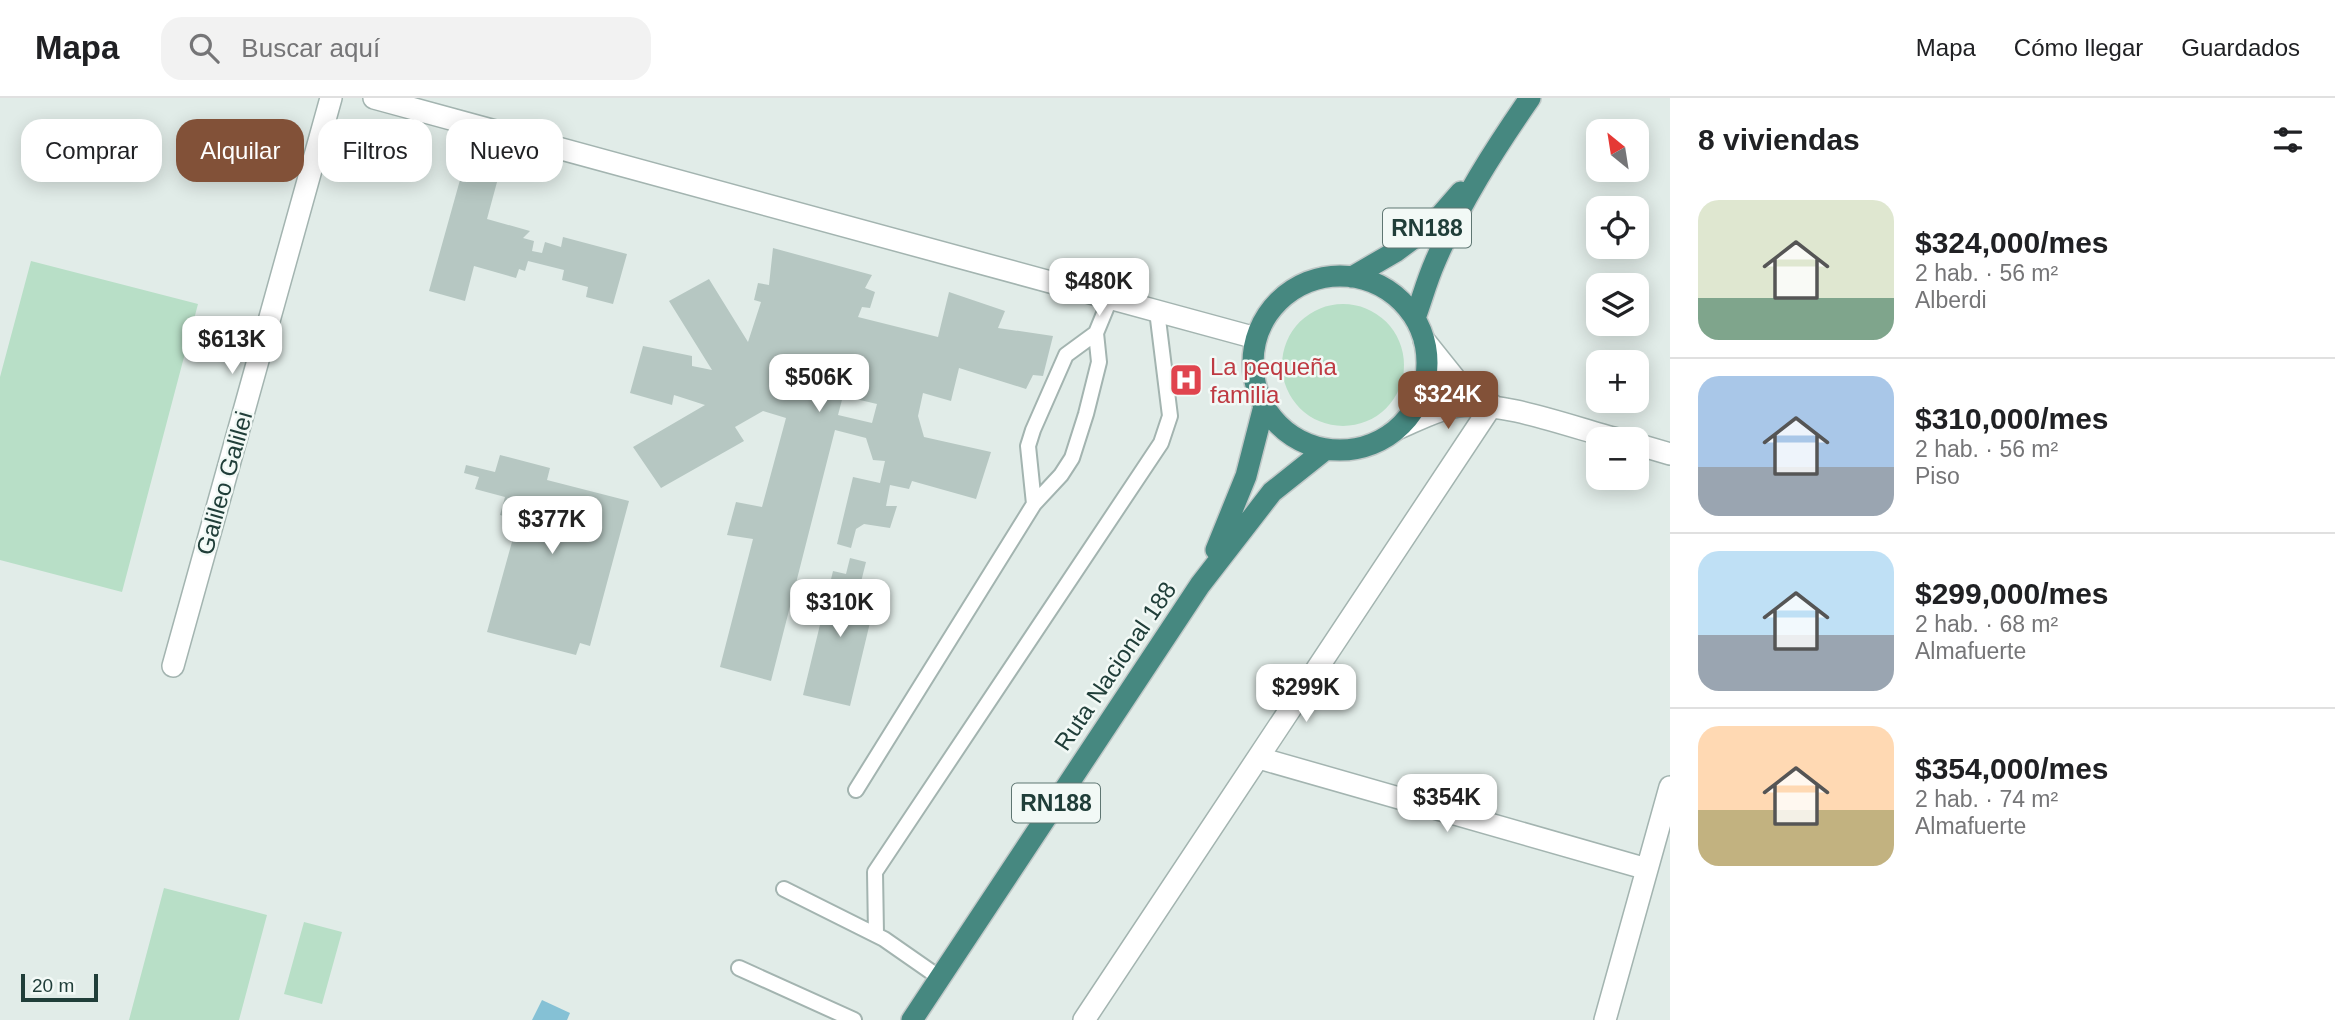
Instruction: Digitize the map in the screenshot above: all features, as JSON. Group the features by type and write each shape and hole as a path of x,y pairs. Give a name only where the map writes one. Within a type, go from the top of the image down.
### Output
{"highway":[{"name":"RN188","path":"1415,318 1435,262 1487,162 1530,98"},
{"name":"RN188","path":"1352,277 1395,252 1433,224 1487,162"},
{"name":"RN188","path":"1328,277 1352,277 1377,284 1398,298 1415,318 1424,340 1427,363 1424,387 1414,410 1397,429 1376,443 1351,450 1326,449 1301,442 1279,426 1264,406 1255,384 1253,361 1256,338 1267,316 1283,298 1304,284 1328,277"},
{"name":"Ruta Nacional 188","path":"1200,585 1246,476 1264,406"},
{"name":"Ruta Nacional 188","path":"912,1020 1200,585 1272,492 1326,449"}],"street":[{"name":"Galileo Galilei","path":"173,666 331,98"},
{"path":"374,98 1256,338"},
{"path":"1424,340 1456,380 1492,405"},
{"path":"1084,1020 1492,405"},
{"path":"1397,429 1457,406 1492,405 1586,431"},
{"path":"1649,448 1670,454"},
{"path":"1259,758 1647,869"},
{"path":"1605,1020 1670,787"}],"lane":[{"path":"856,790 1034,504 1062,475 1072,458 1099,362 1096,333 1110,299"},
{"path":"876,934 875,872 1161,443 1170,416 1157,311"},
{"path":"1034,504 1028,446 1033,430 1066,355 1096,333"},
{"path":"785,889 876,934 940,978"},
{"path":"739,968 854,1020"}],"green space":[{"path":"31,261 198,304 122,592 0,560 0,377"},
{"path":"1343,304 1366,308 1386,322 1400,342 1404,365 1400,388 1386,408 1366,422 1343,426 1320,422 1300,408 1286,388 1282,365 1286,342 1300,322 1320,308"},
{"path":"164,888 267,915 239,1020 129,1020"},
{"path":"304,922 342,932 322,1004 284,994"}],"water":[{"path":"542,1000 570,1013 567,1020 532,1020"}],"building":[{"path":"459,182 497,182 487,219 530,231 523,238 534,241 532,251 542,253 545,242 561,247 563,237 627,254 613,304 586,297 588,287 562,280 564,270 528,261 525,271 519,269 516,278 474,266 465,301 429,291"},
{"path":"773,248 872,275 865,288 875,292 870,308 862,307 858,317 938,337 949,292 1005,311 998,328 1053,336 1043,376 1033,375 1026,389 959,368 951,401 923,393 918,416 924,437 991,452 976,499 912,481 909,489 890,485 886,506 897,506 890,528 864,524 856,529 851,548 837,544 853,477 880,483 885,461 873,460 866,438 835,430 771,681 720,667 753,539 727,535 736,502 762,507 786,418 763,411 735,427 744,441 661,488 633,447 705,405 674,395 672,405 630,393 643,346 692,356 692,366 712,370 669,301 709,279 748,342 761,302 754,300 758,283 769,285","holes":["843,396 877,404 872,423 838,415"]},
{"path":"500,455 550,468 547,480 629,501 590,646 580,643 576,655 487,632 518,520 500,515 505,497 475,489 479,477 464,473 466,465 495,472"},
{"path":"850,558 866,562 855,606 873,610 850,706 803,695 833,571 846,574"}],"place":[{"name":"La pequeña familia","path":"1186,380"}]}
